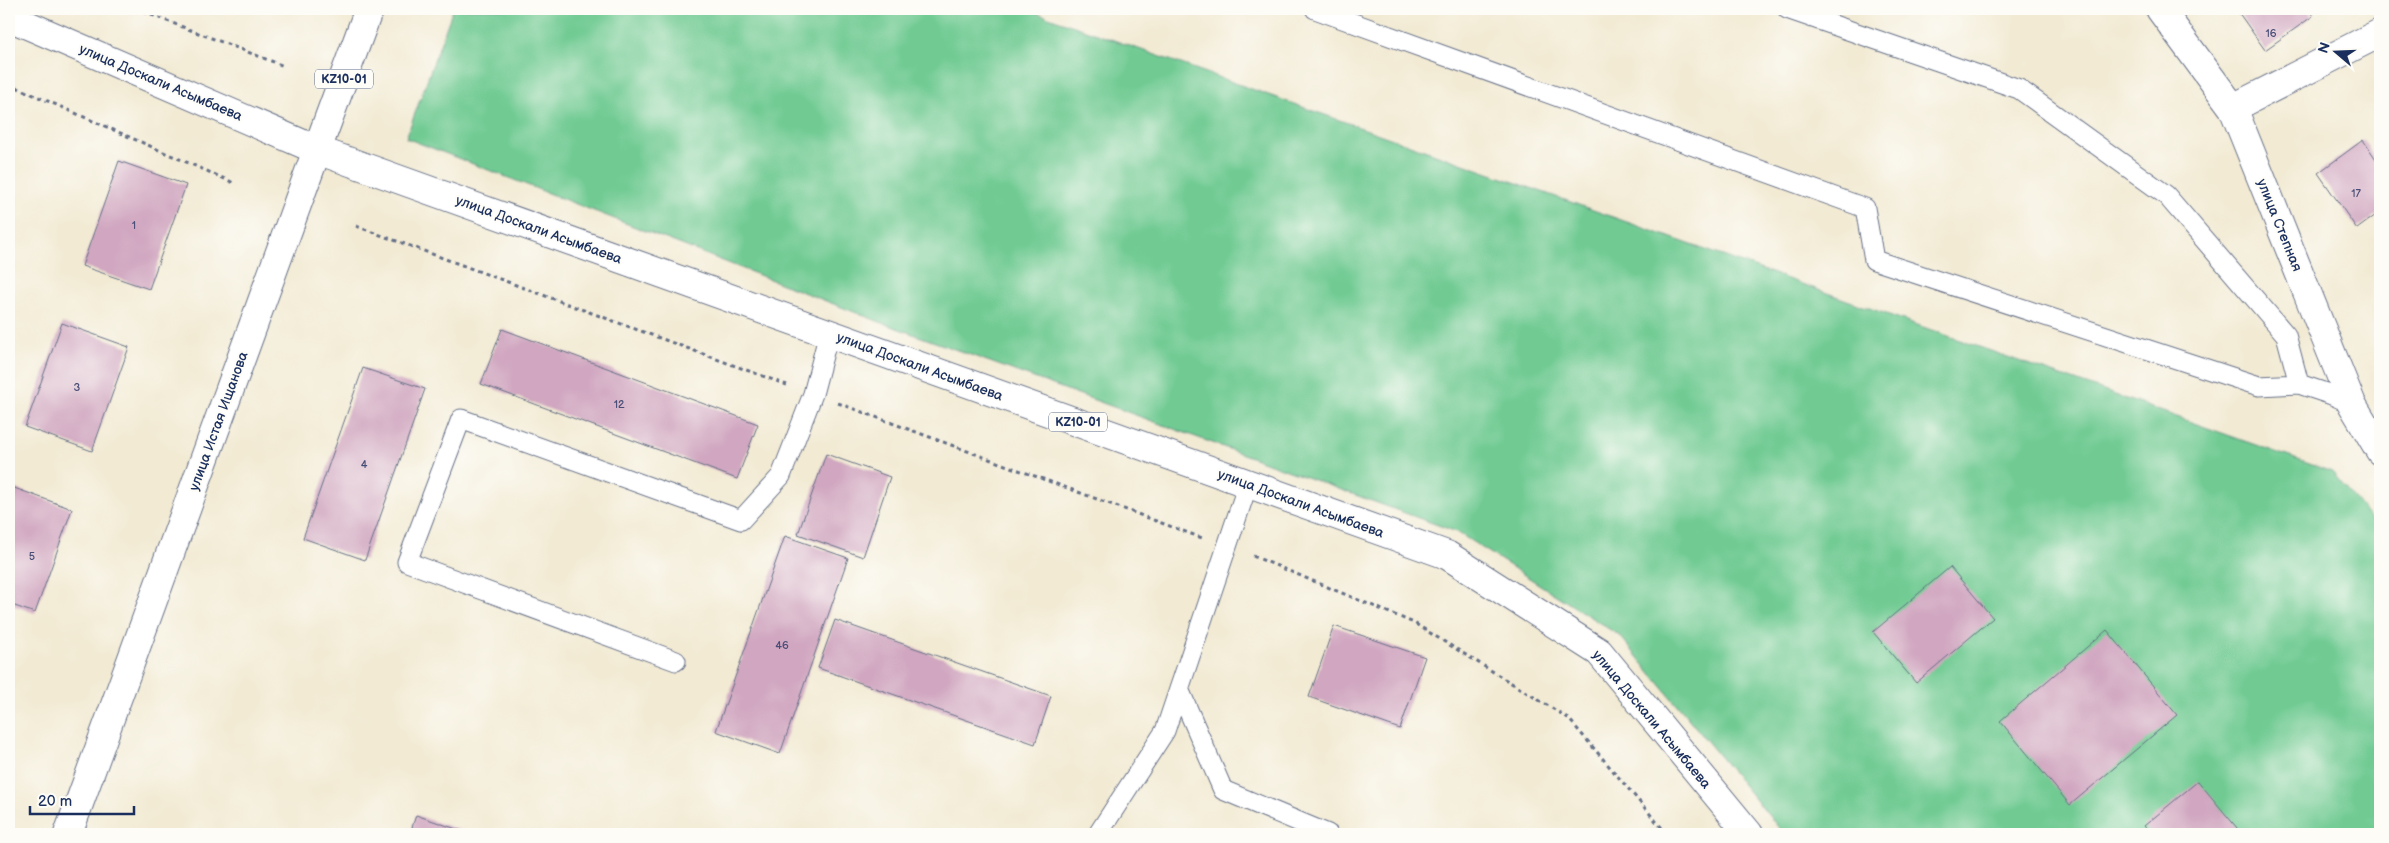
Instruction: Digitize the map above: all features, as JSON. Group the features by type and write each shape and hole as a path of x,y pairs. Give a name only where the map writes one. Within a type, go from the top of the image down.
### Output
{"main road":[{"name":"улица Истая Ищанова","path":"68,834 370,9"},
{"name":"улица Степная","path":"2160,9 2232,108 2352,404 2380,451"},
{"name":"улица Доскали Асымбаева","path":"9,17 317,150 1447,555 1598,652 1749,834"},
{"path":"2232,108 2380,33"}],"lane":[{"path":"1315,9 1865,208 1874,260 2259,386 2299,384 2332,394 2352,404"},
{"path":"1787,9 2019,89 2166,195 2286,336 2299,384"},
{"path":"676,662 407,562 461,419 741,520 781,476 813,394 829,333"},
{"path":"1098,834 1165,731 1248,484"},
{"path":"1179,689 1223,790 1328,834"}],"path":[{"path":"136,9 284,66"},
{"path":"9,84 234,183"},
{"path":"356,226 1276,565 1414,623 1568,718 1667,834"}],"green space":[{"path":"453,9 1026,9 2332,472 2380,529 2380,834 1784,834 1620,636 1457,532 880,322 406,138"}],"building":[{"path":"2236,9 2308,9 2313,16 2265,50"},
{"path":"2363,140 2380,165 2380,212 2357,229 2318,173"},
{"path":"119,161 186,185 149,289 82,266"},
{"path":"62,323 129,347 92,451 25,427"},
{"path":"502,329 758,424 737,479 481,384"},
{"path":"363,368 425,389 365,560 303,538"},
{"path":"826,454 890,477 863,557 798,534"},
{"path":"9,486 72,509 35,613 9,604"},
{"path":"785,536 848,558 780,754 716,731"},
{"path":"1950,567 1993,618 1916,683 1873,632"},
{"path":"835,620 1051,696 1035,744 818,668"},
{"path":"1334,626 1425,657 1400,729 1309,697"},
{"path":"2107,630 2177,715 2070,805 2000,721"},
{"path":"2198,781 2242,834 2151,834 2144,826"},
{"path":"416,815 471,834 410,834"}]}
